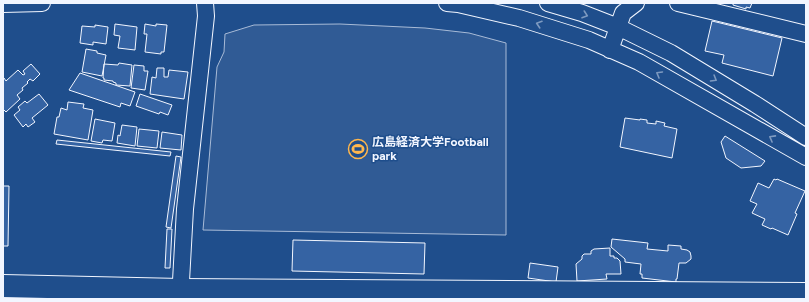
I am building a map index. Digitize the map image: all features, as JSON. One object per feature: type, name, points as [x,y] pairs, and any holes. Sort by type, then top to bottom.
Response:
[{"type":"street","points":[[3,4],[42,3]]},
{"type":"street","points":[[180,294],[185,209],[206,16],[205,3]]},
{"type":"street","points":[[447,3],[458,4],[519,18],[589,40],[639,62],[806,157]]},
{"type":"street","points":[[548,3],[582,13],[618,27],[671,53],[806,136]]},
{"type":"street","points":[[610,50],[623,13],[636,3]]},
{"type":"street","points":[[678,3],[806,34]]},
{"type":"street","points":[[3,286],[180,294],[666,296],[806,294]]},
{"type":"shaded area","name":"広島経済大学Football park","points":[[340,24],[425,28],[469,33],[506,43],[506,235],[203,230],[217,67],[224,52],[225,34],[254,25]]},
{"type":"building","points":[[733,3],[752,3],[750,8],[746,7],[746,9],[733,5]]},
{"type":"building","points":[[712,21],[782,38],[773,76],[722,63],[724,55],[705,51]]},
{"type":"building","points":[[115,24],[137,27],[135,50],[118,48],[120,36],[114,35]]},
{"type":"building","points":[[145,24],[156,26],[156,24],[167,25],[164,52],[161,52],[161,54],[145,52],[147,34],[144,34]]},
{"type":"building","points":[[95,25],[108,27],[106,44],[93,42],[93,45],[80,43],[82,26],[95,27]]},
{"type":"building","points":[[86,49],[97,51],[97,53],[106,55],[102,76],[82,72]]},
{"type":"building","points":[[119,63],[132,65],[130,86],[116,85],[113,81],[104,80],[103,78],[104,64],[118,65]]},
{"type":"building","points":[[31,64],[40,74],[33,81],[30,79],[27,82],[28,83],[22,88],[23,90],[17,95],[20,99],[6,112],[3,109],[3,79],[4,78],[6,81],[18,70],[23,75],[25,74],[23,71]]},
{"type":"building","points":[[134,65],[144,66],[144,71],[148,71],[145,90],[131,88]]},
{"type":"building","points":[[157,68],[164,68],[164,77],[168,77],[169,70],[188,72],[184,99],[150,94],[152,77],[156,78]]},
{"type":"building","points":[[80,73],[135,92],[130,106],[121,103],[120,107],[69,90]]},
{"type":"building","points":[[39,94],[48,105],[32,118],[35,122],[28,127],[26,124],[23,127],[14,115],[20,110],[18,107],[25,101],[27,103]]},
{"type":"building","points":[[140,94],[172,105],[168,115],[160,112],[159,114],[136,106]]},
{"type":"building","points":[[68,102],[84,104],[83,108],[93,110],[88,140],[54,134],[57,117],[59,117],[61,108],[67,110]]},
{"type":"building","points":[[625,118],[647,120],[647,123],[656,124],[656,121],[665,123],[664,126],[677,129],[672,158],[620,147]]},
{"type":"building","points":[[95,119],[115,123],[112,141],[103,140],[102,143],[91,141]]},
{"type":"building","points":[[122,125],[137,127],[135,146],[117,143]]},
{"type":"building","points":[[139,129],[159,131],[157,148],[137,146]]},
{"type":"building","points":[[162,132],[182,135],[181,150],[160,148]]},
{"type":"building","points":[[725,136],[765,161],[761,166],[741,168],[726,158],[721,142]]},
{"type":"building","points":[[57,140],[171,152],[170,156],[56,144]]},
{"type":"building","points":[[176,156],[181,157],[171,228],[166,227]]},
{"type":"building","points":[[774,179],[805,191],[795,213],[797,214],[788,235],[762,225],[765,219],[752,213],[757,204],[750,201],[758,183],[769,188]]},
{"type":"building","points":[[3,186],[9,186],[8,246],[3,246]]},
{"type":"building","points":[[167,229],[172,229],[170,268],[165,268]]},
{"type":"building","points":[[612,239],[648,243],[647,249],[668,251],[668,245],[681,246],[681,249],[690,252],[691,259],[686,263],[679,263],[676,282],[642,278],[642,274],[640,274],[641,264],[625,262],[625,259],[611,247]]},
{"type":"building","points":[[293,240],[425,243],[424,274],[292,271]]},
{"type":"building","points":[[610,248],[610,256],[614,256],[614,258],[617,258],[620,261],[621,274],[606,274],[607,279],[577,281],[576,264],[582,259],[584,254],[591,254],[591,251],[594,249]]},
{"type":"building","points":[[530,263],[558,267],[556,282],[528,278]]},
{"type":"place","name":"広島経済大学Football park","points":[[358,149]]}]
